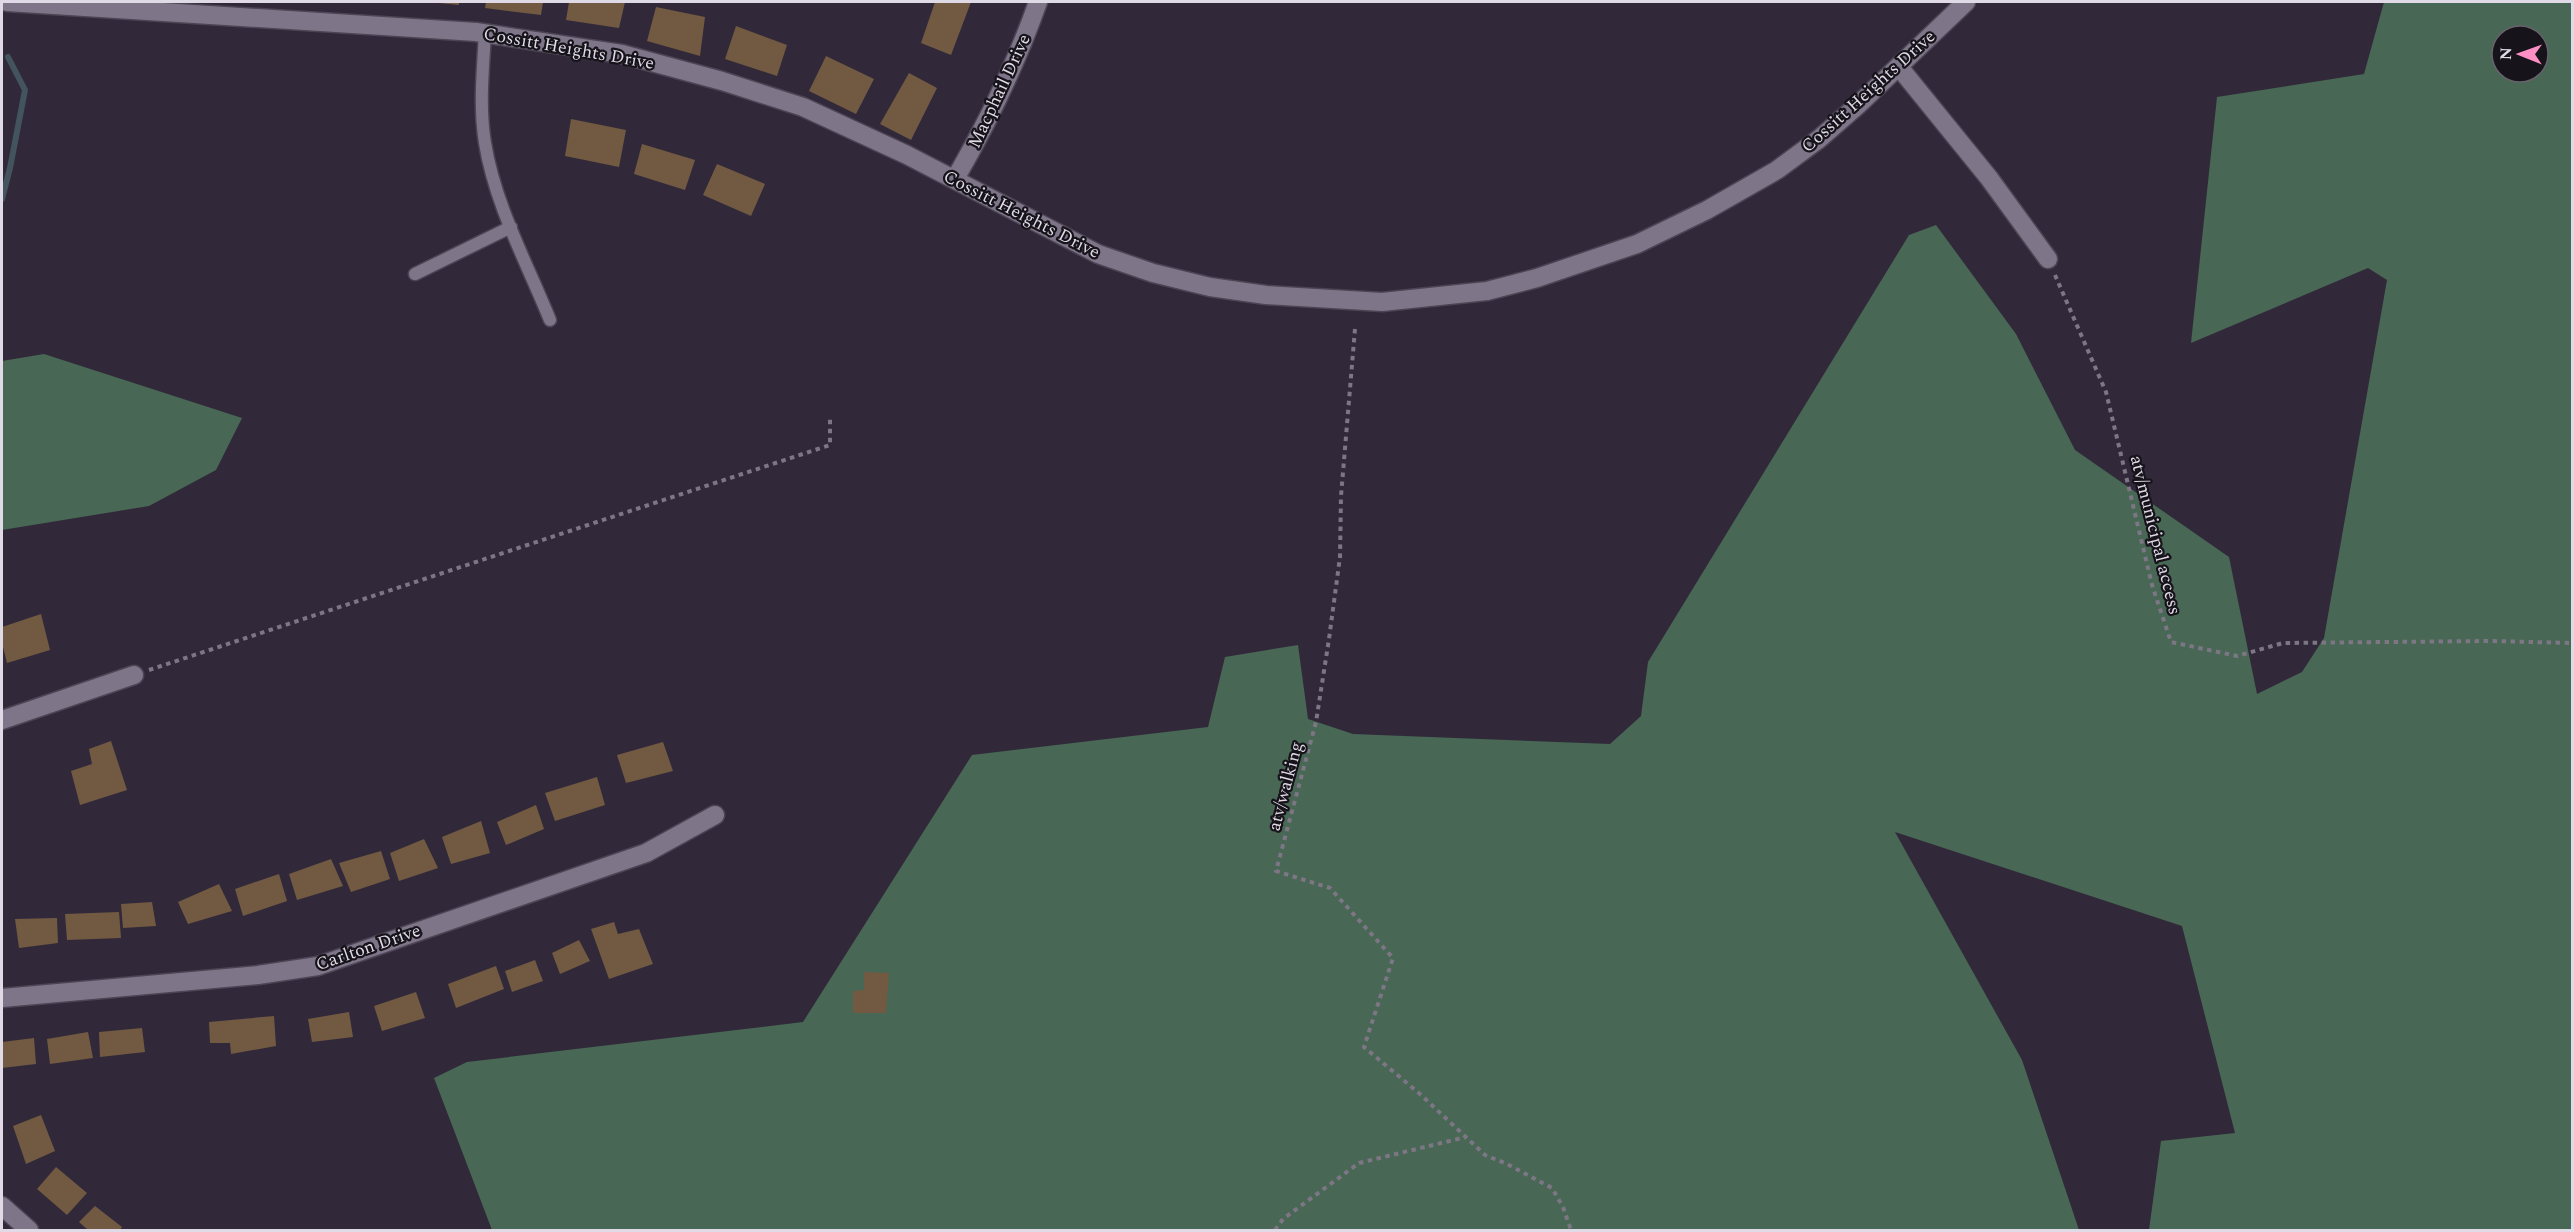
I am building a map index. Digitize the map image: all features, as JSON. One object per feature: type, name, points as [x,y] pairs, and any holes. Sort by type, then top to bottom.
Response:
[{"type":"street","name":"Cossitt Heights Drive","points":[[7,2],[132,6],[485,33],[622,54],[722,81],[803,107],[955,179],[1098,254],[1153,273],[1210,287],[1302,298],[1382,302],[1487,291],[1545,276],[1637,244],[1685,222],[1732,197],[1783,165],[1826,133],[1966,2]]},
{"type":"street","name":"Macphail Drive","points":[[955,179],[983,131],[1008,79],[1038,2]]},
{"type":"street","points":[[1899,67],[1989,178],[2048,259]]},
{"type":"street","points":[[2,720],[134,675]]},
{"type":"street","name":"Carlton Drive","points":[[2,998],[280,972],[318,966],[646,853],[715,815]]},
{"type":"street","points":[[2,1206],[29,1230]]},
{"type":"lane","points":[[485,33],[482,80],[485,142],[495,187],[550,321]]},
{"type":"lane","points":[[415,274],[512,227]]},
{"type":"path","name":"atv/municipal access","points":[[2048,259],[2106,392],[2152,585],[2171,642],[2237,656],[2283,643],[2491,641],[2572,643]]},
{"type":"path","name":"atv/walking","points":[[1355,329],[1341,496],[1340,557],[1329,639],[1316,722],[1276,872],[1330,888],[1393,958],[1364,1047],[1420,1094],[1485,1155],[1552,1188],[1563,1207],[1571,1230]]},
{"type":"path","points":[[134,675],[830,445],[830,416]]},
{"type":"path","points":[[1275,1230],[1283,1219],[1359,1163],[1466,1137]]},
{"type":"green space","points":[[2384,2],[2572,2],[2572,1230],[2149,1230],[2161,1141],[2235,1133],[2182,926],[1895,832],[2022,1060],[2079,1230],[492,1230],[434,1078],[467,1062],[803,1022],[972,755],[1208,727],[1225,657],[1298,645],[1308,719],[1353,734],[1610,744],[1641,716],[1648,662],[1909,235],[1936,225],[2016,334],[2075,450],[2229,557],[2257,694],[2302,672],[2324,638],[2387,280],[2368,268],[2191,343],[2217,97],[2364,74]]},
{"type":"green space","points":[[44,354],[242,418],[216,470],[149,506],[2,530],[2,361]]},
{"type":"building","points":[[429,2],[459,2],[459,5]]},
{"type":"building","points":[[486,2],[543,2],[541,15],[485,8]]},
{"type":"building","points":[[569,2],[625,2],[619,28],[566,20]]},
{"type":"building","points":[[935,2],[971,2],[951,55],[921,43]]},
{"type":"building","points":[[656,7],[705,17],[700,56],[647,41]]},
{"type":"building","points":[[736,26],[787,45],[777,76],[725,59]]},
{"type":"building","points":[[826,56],[874,79],[856,114],[809,91]]},
{"type":"building","points":[[909,73],[937,88],[911,140],[880,124]]},
{"type":"building","points":[[571,119],[626,130],[619,167],[565,156]]},
{"type":"building","points":[[642,144],[695,160],[685,190],[634,174]]},
{"type":"building","points":[[717,164],[765,184],[751,216],[703,195]]},
{"type":"building","points":[[41,614],[50,650],[7,663],[2,643],[2,627]]},
{"type":"building","points":[[111,741],[127,790],[80,805],[71,771],[92,764],[89,749]]},
{"type":"building","points":[[663,742],[673,771],[626,783],[617,755]]},
{"type":"building","points":[[597,777],[605,805],[555,821],[545,793]]},
{"type":"building","points":[[536,805],[544,829],[506,845],[497,822]]},
{"type":"building","points":[[481,821],[490,853],[451,864],[442,837]]},
{"type":"building","points":[[424,839],[438,868],[399,881],[390,853]]},
{"type":"building","points":[[381,851],[390,879],[351,892],[339,863]]},
{"type":"building","points":[[331,859],[343,886],[297,900],[289,874]]},
{"type":"building","points":[[279,874],[287,901],[243,916],[235,889]]},
{"type":"building","points":[[219,884],[232,911],[188,924],[178,902]]},
{"type":"building","points":[[152,902],[156,926],[123,928],[121,904]]},
{"type":"building","points":[[119,912],[121,938],[67,940],[65,914]]},
{"type":"building","points":[[57,918],[58,943],[19,948],[15,919]]},
{"type":"building","points":[[614,922],[618,934],[639,929],[653,964],[609,979],[591,929]]},
{"type":"building","points":[[579,940],[590,961],[560,974],[552,953]]},
{"type":"building","points":[[535,960],[543,981],[512,992],[505,971]]},
{"type":"building","points":[[496,966],[504,989],[456,1008],[448,984]]},
{"type":"building","points":[[864,972],[889,973],[886,1013],[853,1013],[853,991],[864,990]]},
{"type":"building","points":[[416,992],[425,1018],[382,1031],[374,1006]]},
{"type":"building","points":[[349,1012],[353,1037],[312,1042],[308,1019]]},
{"type":"building","points":[[274,1016],[276,1046],[231,1054],[230,1043],[210,1043],[209,1022]]},
{"type":"building","points":[[142,1028],[145,1052],[100,1057],[99,1032]]},
{"type":"building","points":[[88,1032],[93,1058],[50,1064],[47,1039]]},
{"type":"building","points":[[34,1038],[36,1064],[2,1068],[2,1042]]},
{"type":"building","points":[[41,1115],[55,1151],[26,1164],[13,1126]]},
{"type":"building","points":[[56,1167],[87,1193],[67,1215],[37,1189]]},
{"type":"building","points":[[95,1206],[122,1227],[120,1230],[88,1230],[79,1222]]},
{"type":"waterway","points":[[2,199],[25,90],[8,57]]}]
